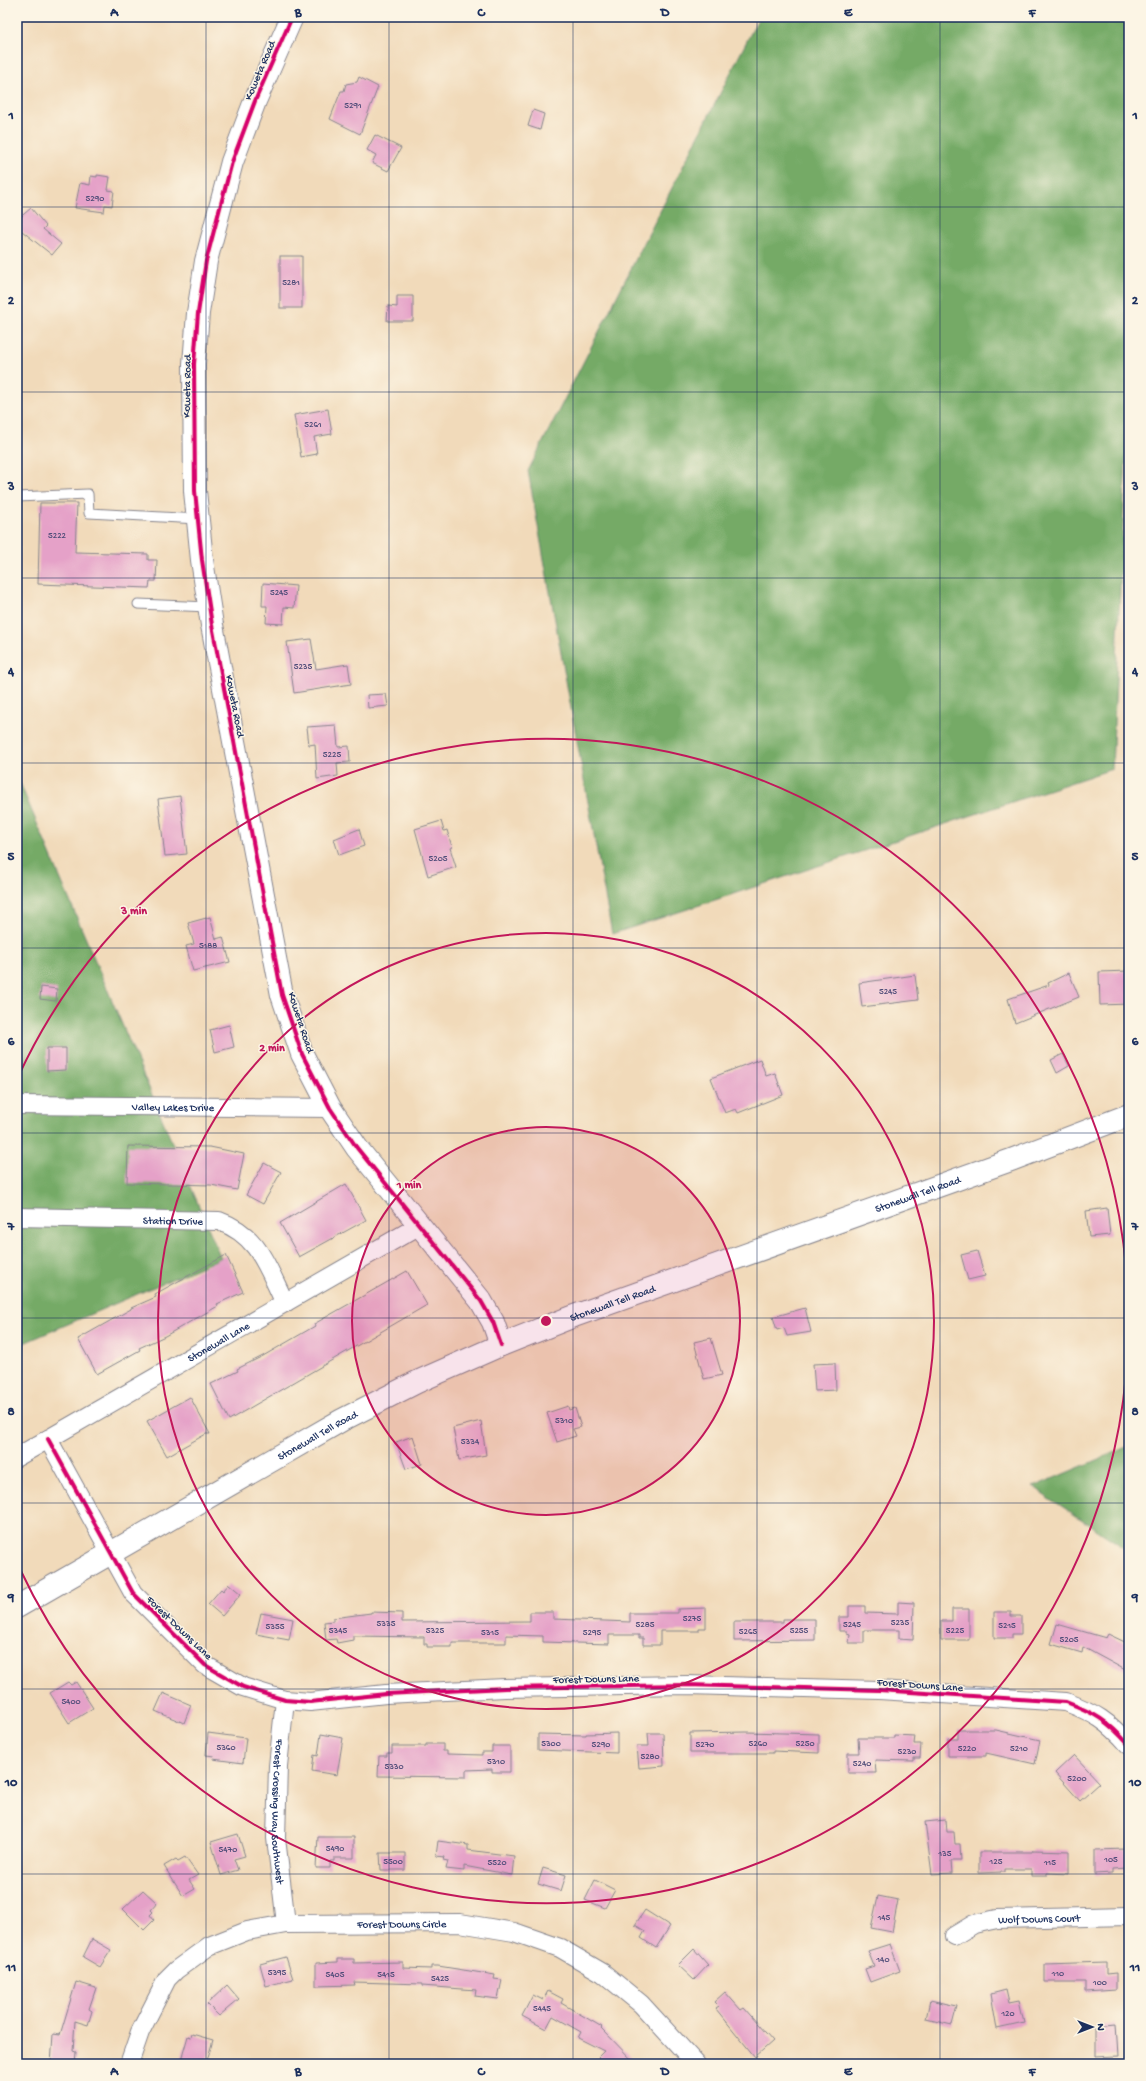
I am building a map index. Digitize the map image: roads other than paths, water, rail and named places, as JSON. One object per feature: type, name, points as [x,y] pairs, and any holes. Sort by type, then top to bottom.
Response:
[{"type":"street","name":"Koweta Road","points":[[292,17],[255,101],[232,162],[206,261],[198,313],[194,364],[195,491],[209,607],[282,996],[302,1054],[330,1108],[357,1148],[481,1301],[493,1322],[500,1345]]},
{"type":"street","name":"Valley Lakes Drive","points":[[17,1105],[330,1108]]},
{"type":"street","name":"Stonewall Tell Road","points":[[17,1606],[342,1420],[417,1382],[500,1345],[582,1314],[1005,1162],[1129,1115]]},
{"type":"street","name":"Station Drive","points":[[17,1217],[219,1221],[234,1226],[247,1236],[262,1257],[285,1303]]},
{"type":"street","name":"Stonewall Lane","points":[[17,1457],[420,1225]]},
{"type":"street","name":"Forest Downs Lane","points":[[48,1439],[133,1593],[205,1665],[243,1687],[285,1700],[310,1702],[386,1694],[521,1688],[687,1686],[879,1690],[1066,1702],[1092,1712],[1113,1727],[1129,1745]]},
{"type":"street","name":"Forest Crossing Way Southwest","points":[[285,1700],[278,1766],[276,1838],[286,1924]]},
{"type":"street","name":"Wolf Downs Court","points":[[954,1936],[974,1924],[997,1919],[1129,1916]]},
{"type":"street","name":"Forest Downs Circle","points":[[129,2064],[140,2032],[167,1979],[176,1970],[209,1946],[248,1931],[286,1924],[460,1923],[514,1932],[560,1948],[603,1973],[641,2004],[696,2064]]},
{"type":"lane","points":[[17,497],[88,494],[89,513],[198,519]]},
{"type":"lane","points":[[138,604],[209,607]]}]
